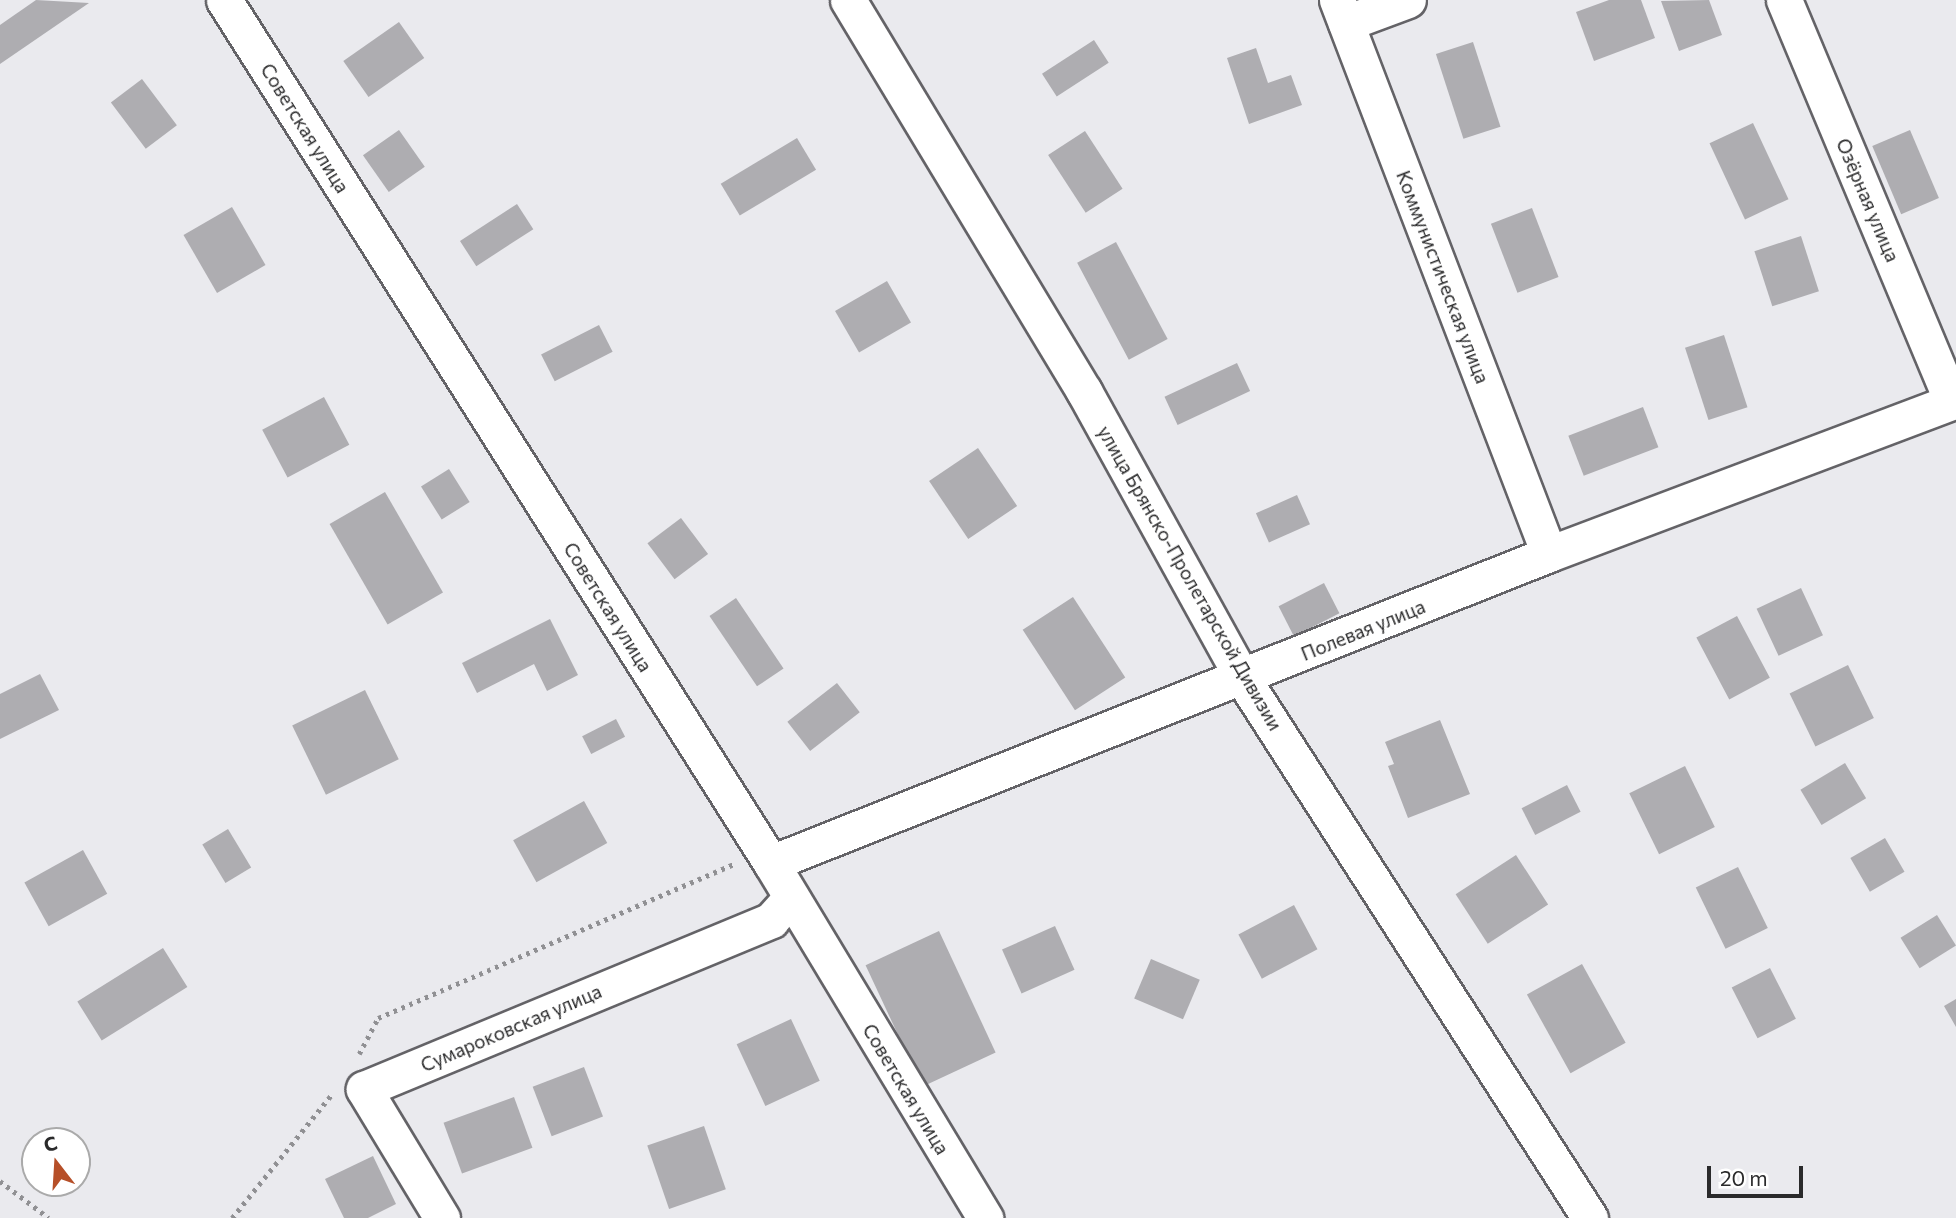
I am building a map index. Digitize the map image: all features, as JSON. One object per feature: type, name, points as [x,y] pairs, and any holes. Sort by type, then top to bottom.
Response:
[{"type":"street","name":"Советская улица","points":[[224,0],[767,858],[985,1218]]},
{"type":"street","name":"улица Брянско-Пролетарской Дивизии","points":[[848,0],[1084,391],[1243,679],[1590,1218]]},
{"type":"street","points":[[1341,11],[1408,0]]},
{"type":"street","name":"Озёрная улица","points":[[1784,0],[1954,400]]},
{"type":"street","name":"Коммунистическая улица","points":[[1341,11],[1549,554]]},
{"type":"street","name":"Полевая улица","points":[[767,858],[1243,679],[1549,554],[1954,400]]},
{"type":"street","name":"Сумароковская улица","points":[[442,1218],[364,1089],[771,920],[791,898]]},
{"type":"path","points":[[354,1063],[378,1018],[767,858]]},
{"type":"path","points":[[232,1218],[340,1085]]},
{"type":"path","points":[[0,1181],[49,1218]]},
{"type":"building","points":[[36,0],[89,3],[0,64],[0,25]]},
{"type":"building","points":[[1609,0],[1641,0],[1655,38],[1594,61],[1576,12]]},
{"type":"building","points":[[1709,0],[1722,35],[1679,51],[1661,1]]},
{"type":"building","points":[[399,22],[424,58],[369,97],[343,61]]},
{"type":"building","points":[[1094,40],[1109,63],[1057,96],[1042,74]]},
{"type":"building","points":[[1473,42],[1501,127],[1463,139],[1436,54]]},
{"type":"building","points":[[1256,48],[1268,83],[1291,75],[1302,105],[1249,124],[1227,58]]},
{"type":"building","points":[[142,79],[177,125],[146,149],[111,102]]},
{"type":"building","points":[[1753,123],[1788,199],[1745,219],[1709,143]]},
{"type":"building","points":[[399,130],[425,167],[389,192],[363,155]]},
{"type":"building","points":[[1910,130],[1939,198],[1901,214],[1872,146]]},
{"type":"building","points":[[1085,131],[1123,189],[1086,213],[1048,155]]},
{"type":"building","points":[[797,138],[816,170],[740,216],[721,184]]},
{"type":"building","points":[[517,204],[533,229],[476,266],[460,241]]},
{"type":"building","points":[[232,207],[266,265],[217,293],[184,235]]},
{"type":"building","points":[[1532,208],[1559,277],[1517,293],[1491,224]]},
{"type":"building","points":[[1801,236],[1819,291],[1772,306],[1754,251]]},
{"type":"building","points":[[1116,242],[1168,339],[1129,360],[1077,263]]},
{"type":"building","points":[[887,281],[911,323],[859,353],[835,311]]},
{"type":"building","points":[[599,325],[613,352],[555,381],[541,355]]},
{"type":"building","points":[[1724,335],[1747,407],[1708,420],[1685,348]]},
{"type":"building","points":[[1237,363],[1250,391],[1178,425],[1164,397]]},
{"type":"building","points":[[324,397],[349,445],[288,478],[262,430]]},
{"type":"building","points":[[1643,407],[1658,447],[1584,476],[1568,436]]},
{"type":"building","points":[[978,448],[1017,506],[968,539],[929,481]]},
{"type":"building","points":[[449,469],[470,502],[442,520],[421,486]]},
{"type":"building","points":[[385,492],[443,592],[388,624],[330,524]]},
{"type":"building","points":[[1297,495],[1310,524],[1269,543],[1256,513]]},
{"type":"building","points":[[681,518],[708,554],[675,579],[647,543]]},
{"type":"building","points":[[1324,583],[1339,613],[1294,636],[1279,606]]},
{"type":"building","points":[[1801,588],[1823,635],[1779,656],[1757,609]]},
{"type":"building","points":[[1073,597],[1125,678],[1075,710],[1023,630]]},
{"type":"building","points":[[736,598],[784,668],[757,686],[709,616]]},
{"type":"building","points":[[1737,616],[1770,678],[1729,699],[1696,638]]},
{"type":"building","points":[[550,619],[578,675],[547,691],[534,664],[477,693],[462,663]]},
{"type":"building","points":[[1848,665],[1874,718],[1815,747],[1790,693]]},
{"type":"building","points":[[40,674],[59,710],[0,739],[0,694]]},
{"type":"building","points":[[837,683],[860,712],[810,751],[787,722]]},
{"type":"building","points":[[365,690],[399,759],[326,795],[292,726]]},
{"type":"building","points":[[616,719],[625,737],[591,754],[582,736]]},
{"type":"building","points":[[1440,720],[1470,794],[1408,818],[1388,766],[1394,764],[1385,742]]},
{"type":"building","points":[[1845,763],[1866,798],[1822,825],[1800,790]]},
{"type":"building","points":[[1685,766],[1715,827],[1659,854],[1629,793]]},
{"type":"building","points":[[1567,785],[1581,812],[1535,835],[1522,808]]},
{"type":"building","points":[[584,801],[607,843],[536,882],[513,840]]},
{"type":"building","points":[[228,829],[251,868],[225,883],[202,844]]},
{"type":"building","points":[[1885,838],[1904,872],[1870,892],[1850,858]]},
{"type":"building","points":[[83,850],[107,894],[49,926],[24,882]]},
{"type":"building","points":[[1516,855],[1548,904],[1488,944],[1456,894]]},
{"type":"building","points":[[1738,867],[1768,928],[1726,949],[1696,888]]},
{"type":"building","points":[[1294,905],[1317,949],[1262,979],[1238,935]]},
{"type":"building","points":[[1937,915],[1956,946],[1920,968],[1901,938]]},
{"type":"building","points":[[1055,926],[1075,970],[1022,993],[1002,950]]},
{"type":"building","points":[[939,931],[996,1052],[922,1087],[866,965]]},
{"type":"building","points":[[163,948],[187,987],[102,1041],[77,1002]]},
{"type":"building","points":[[1151,959],[1200,980],[1183,1019],[1134,999]]},
{"type":"building","points":[[1582,964],[1626,1043],[1571,1073],[1527,995]]},
{"type":"building","points":[[1770,968],[1796,1019],[1758,1038],[1732,988]]},
{"type":"building","points":[[1956,999],[1956,1027],[1944,1006]]},
{"type":"building","points":[[791,1019],[820,1081],[765,1106],[737,1044]]},
{"type":"building","points":[[584,1067],[603,1116],[552,1136],[533,1087]]},
{"type":"building","points":[[514,1097],[532,1148],[462,1173],[444,1123]]},
{"type":"building","points":[[704,1126],[726,1189],[669,1209],[647,1146]]},
{"type":"building","points":[[373,1156],[396,1204],[368,1218],[344,1218],[325,1179]]}]
